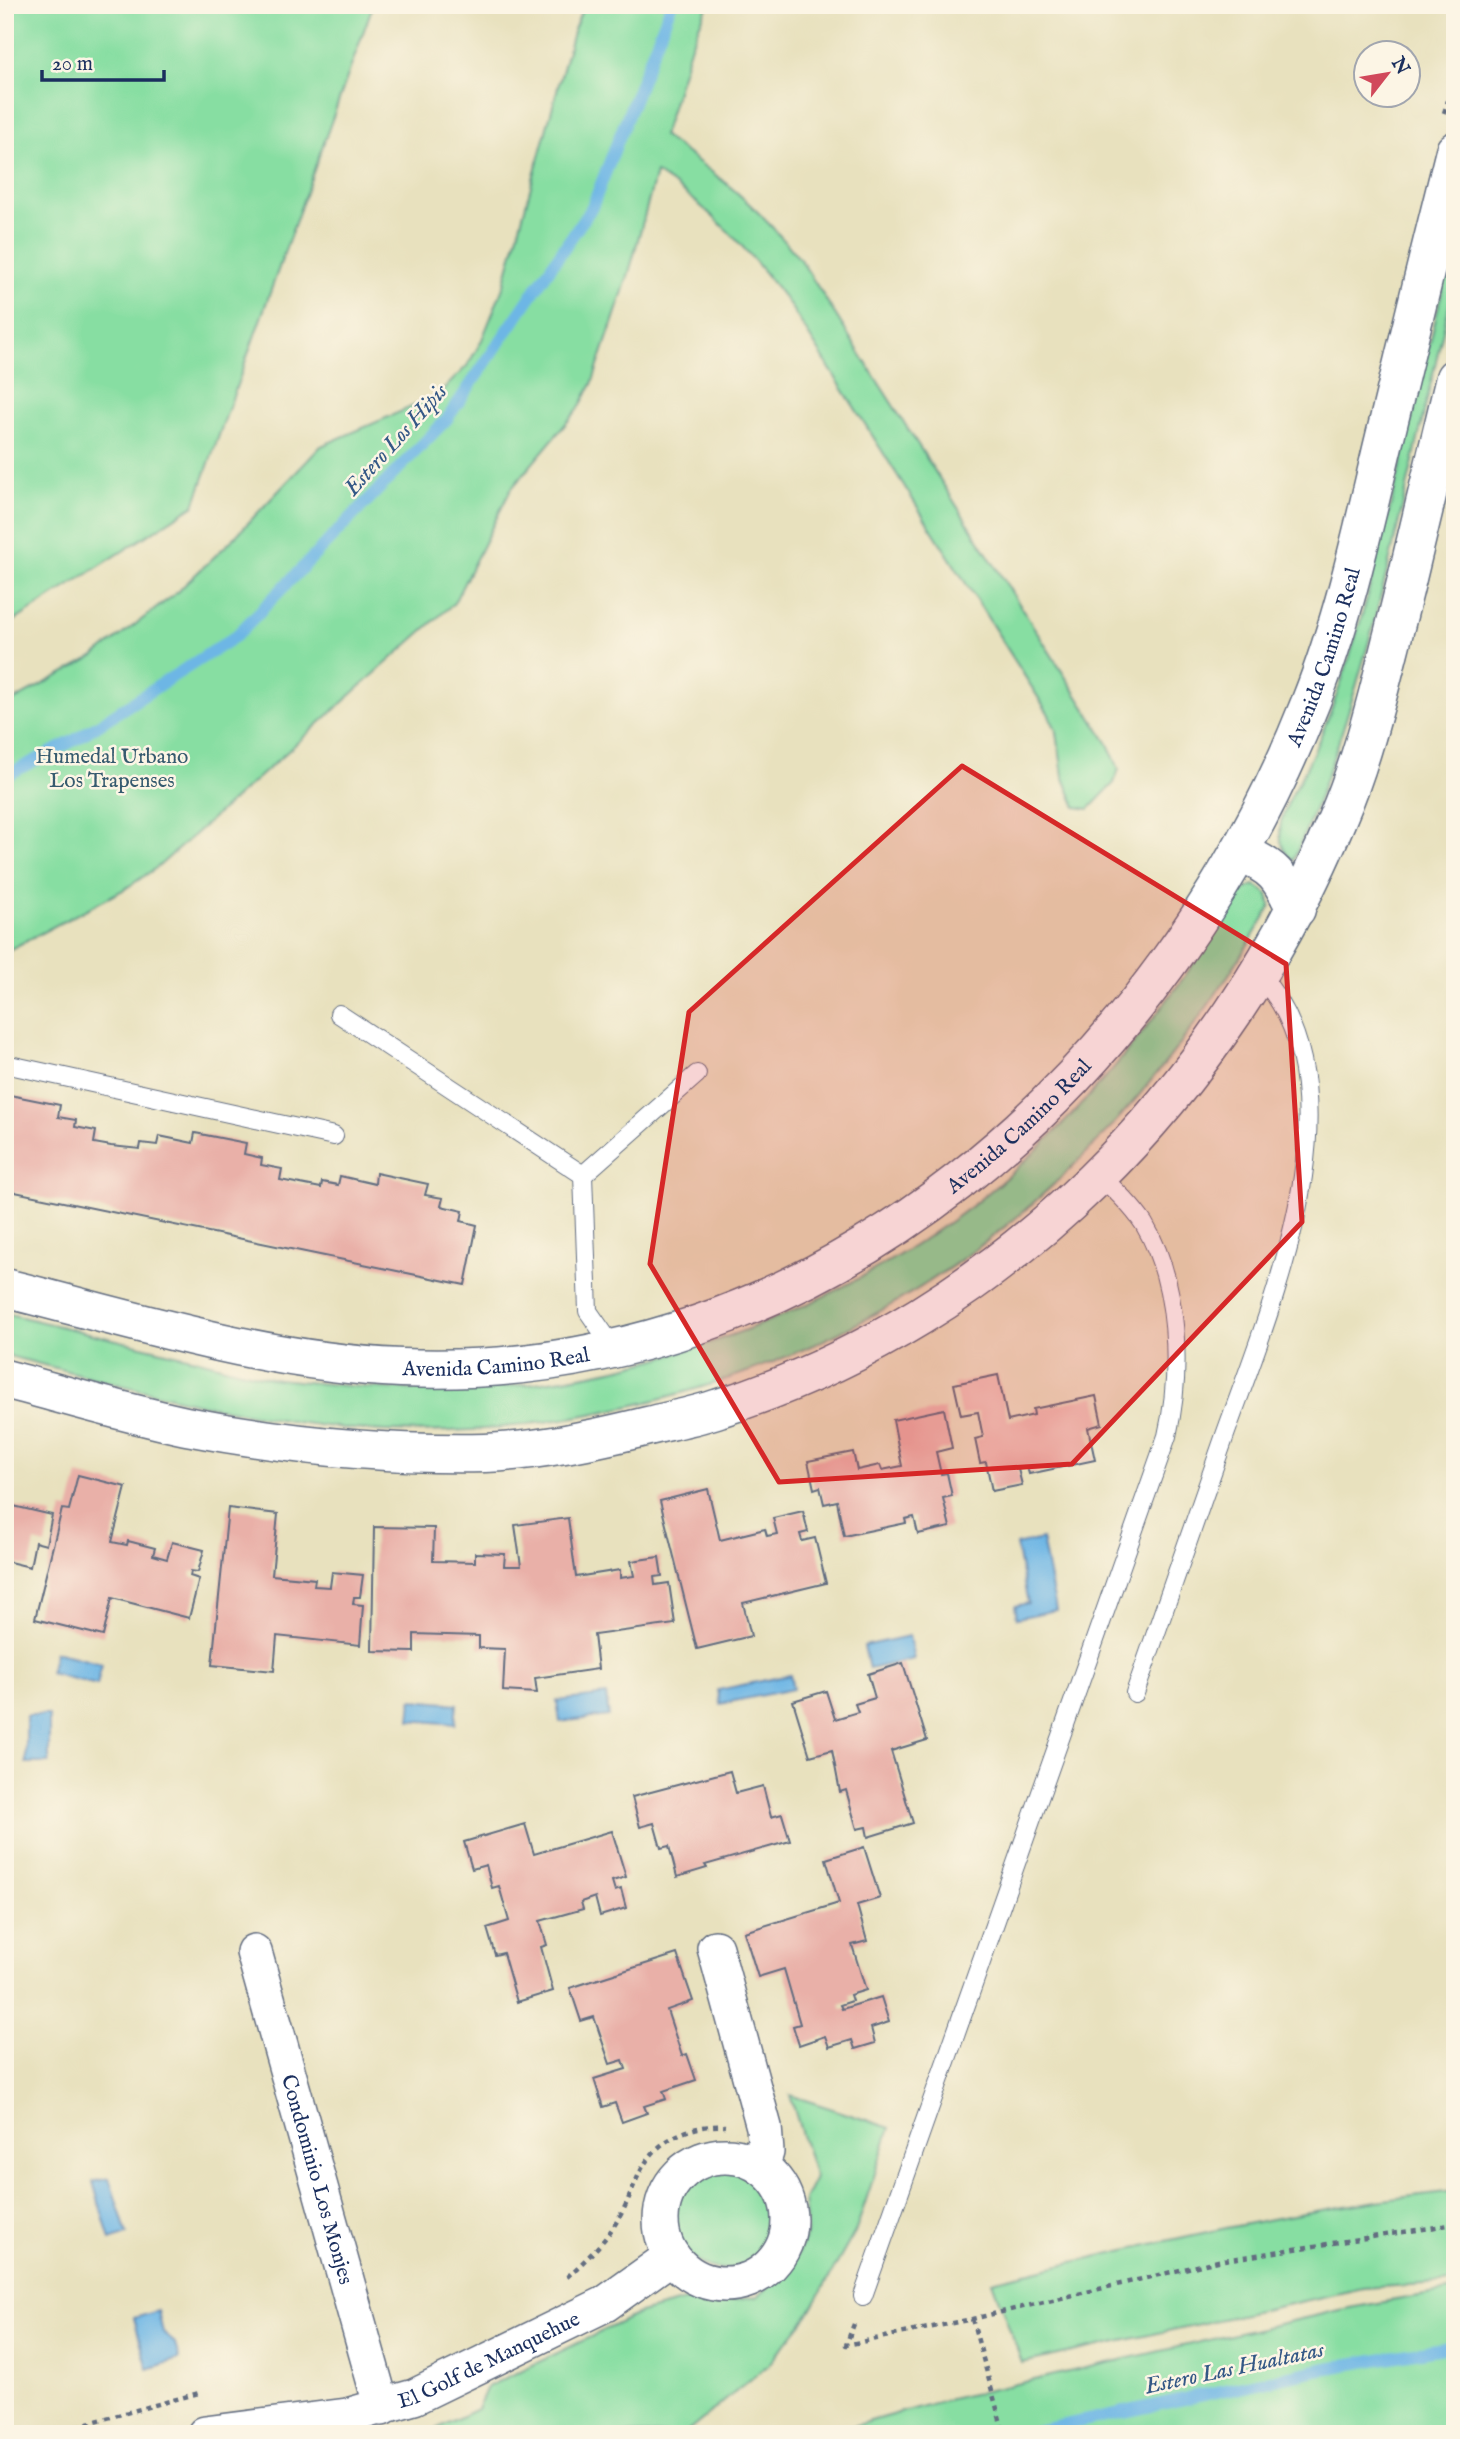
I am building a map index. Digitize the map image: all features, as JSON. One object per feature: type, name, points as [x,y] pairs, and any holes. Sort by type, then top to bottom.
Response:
[{"type":"main road","name":"Avenida Camino Real","points":[[5,1287],[249,1349],[349,1364],[459,1367],[514,1363],[613,1347],[700,1323],[791,1287],[862,1250],[944,1196],[1057,1095],[1111,1035],[1161,971],[1239,853],[1286,759],[1335,635],[1448,134]]},
{"type":"main road","points":[[5,1379],[186,1426],[318,1447],[490,1453],[587,1441],[718,1409],[793,1380],[867,1345],[937,1305],[1003,1260],[1100,1176],[1186,1080],[1259,975],[1296,909],[1339,817],[1357,764],[1389,651],[1455,379]]},
{"type":"main road","points":[[1239,853],[1262,861],[1279,875],[1296,909]]},
{"type":"street","points":[[715,1948],[764,2127],[766,2152],[761,2167]]},
{"type":"street","name":"Condominio Los Monjes","points":[[254,1952],[382,2408]]},
{"type":"street","points":[[723,2155],[737,2156],[761,2167],[775,2179],[789,2210],[785,2244],[764,2271],[732,2284],[715,2283],[683,2269],[665,2244],[661,2217],[663,2203],[675,2179],[696,2162],[723,2155]]},
{"type":"street","name":"El Golf de Manquehue","points":[[205,2434],[313,2421],[382,2408],[446,2382],[605,2304],[672,2256]]},
{"type":"lane","points":[[1135,1693],[1276,1290],[1298,1206],[1306,1124],[1303,1064],[1290,1017],[1259,975]]},
{"type":"lane","points":[[339,1014],[583,1175]]},
{"type":"lane","points":[[5,1064],[334,1136]]},
{"type":"lane","points":[[583,1175],[697,1074]]},
{"type":"lane","points":[[583,1175],[588,1311],[613,1347]]},
{"type":"lane","points":[[863,2296],[1167,1436],[1174,1406],[1176,1349],[1157,1254],[1135,1212],[1100,1176]]},
{"type":"path","points":[[1448,134],[1455,79]]},
{"type":"path","points":[[560,2283],[594,2253],[620,2218],[646,2162],[670,2138],[706,2125],[764,2127]]},
{"type":"path","points":[[863,2296],[846,2345],[972,2319],[1218,2261],[1455,2224]]},
{"type":"path","points":[[972,2319],[1004,2434]]},
{"type":"path","points":[[48,2434],[207,2392]]},
{"type":"highlighted area","points":[[962,766],[1286,964],[1302,1222],[1072,1464],[779,1482],[650,1264],[689,1012]]},
{"type":"green space","points":[[5,5],[373,5],[194,505],[5,627]]},
{"type":"green space","name":"Humedal Urbano Los Trapenses","points":[[584,5],[708,5],[691,45],[663,136],[737,193],[802,262],[1108,744],[1119,769],[1114,783],[1089,809],[1076,807],[1063,776],[1057,732],[1048,713],[789,304],[729,232],[695,201],[656,173],[629,273],[592,384],[579,408],[511,489],[454,603],[159,866],[125,889],[5,952],[5,705],[93,657],[175,594],[233,539],[321,446],[437,396],[467,366],[481,342],[504,285],[573,32]]},
{"type":"green space","points":[[1455,238],[1455,282],[1386,576],[1346,721],[1293,861],[1285,850],[1280,827],[1287,804],[1331,711],[1360,621]]},
{"type":"green space","points":[[1255,885],[1268,894],[1271,906],[1210,1002],[1144,1090],[1071,1168],[991,1238],[904,1297],[809,1347],[707,1386],[596,1413],[536,1423],[475,1430],[383,1431],[265,1417],[134,1388],[5,1355],[5,1313],[278,1379],[390,1389],[446,1390],[501,1387],[621,1368],[681,1352],[739,1332],[796,1309],[904,1252],[998,1185],[1077,1109],[1114,1067],[1182,979],[1243,890]]},
{"type":"green space","points":[[790,2095],[890,2128],[856,2230],[808,2315],[769,2364],[685,2434],[426,2434],[477,2409],[487,2387],[640,2313],[689,2300],[721,2302],[757,2297],[791,2269],[807,2232],[804,2200],[815,2178]]},
{"type":"green space","points":[[724,2171],[743,2175],[759,2185],[769,2201],[773,2220],[769,2239],[759,2255],[743,2265],[724,2269],[705,2265],[689,2255],[679,2239],[675,2220],[679,2201],[689,2185],[705,2175]]},
{"type":"green space","points":[[1455,2191],[1455,2282],[1363,2288],[1022,2363],[992,2281],[1280,2217]]},
{"type":"green space","points":[[1455,2290],[1455,2434],[825,2434],[937,2402],[1349,2308]]},
{"type":"water","points":[[1042,1539],[1056,1610],[1017,1618],[1015,1606],[1028,1603],[1016,1545]]},
{"type":"water","points":[[909,1636],[914,1659],[869,1669],[864,1646]]},
{"type":"water","points":[[55,1652],[102,1664],[97,1685],[50,1673]]},
{"type":"water","points":[[790,1675],[793,1689],[720,1704],[718,1690]]},
{"type":"water","points":[[606,1695],[609,1716],[560,1722],[557,1701]]},
{"type":"water","points":[[412,1700],[457,1704],[455,1724],[410,1720]]},
{"type":"water","points":[[26,1715],[49,1715],[49,1763],[26,1763]]},
{"type":"water","points":[[109,2178],[127,2234],[110,2240],[93,2182]]},
{"type":"water","points":[[158,2311],[163,2333],[175,2343],[179,2359],[148,2369],[134,2318]]},
{"type":"building","points":[[10,1095],[60,1105],[58,1117],[76,1120],[75,1127],[96,1131],[94,1143],[140,1149],[141,1143],[157,1145],[159,1136],[193,1143],[195,1133],[246,1143],[244,1154],[262,1158],[261,1165],[282,1169],[280,1180],[321,1188],[322,1182],[338,1185],[340,1176],[375,1184],[376,1173],[428,1184],[425,1195],[443,1198],[441,1206],[463,1211],[461,1221],[477,1225],[465,1285],[5,1190],[5,1105]]},
{"type":"building","points":[[998,1375],[1008,1421],[1034,1415],[1033,1409],[1096,1396],[1102,1424],[1088,1428],[1095,1460],[1029,1474],[1027,1467],[1018,1469],[1022,1485],[992,1491],[986,1462],[980,1463],[975,1439],[983,1437],[978,1412],[961,1415],[954,1384]]},
{"type":"building","points":[[944,1409],[952,1448],[936,1452],[941,1474],[947,1473],[952,1496],[943,1498],[950,1527],[918,1534],[914,1517],[905,1519],[906,1523],[844,1536],[837,1501],[824,1504],[820,1487],[814,1489],[808,1461],[853,1452],[857,1470],[880,1465],[882,1470],[902,1466],[893,1420]]},
{"type":"building","points":[[78,1475],[126,1487],[112,1542],[127,1545],[128,1541],[155,1548],[153,1555],[167,1559],[172,1542],[204,1550],[198,1572],[191,1571],[190,1576],[199,1579],[189,1618],[112,1598],[103,1636],[35,1619],[62,1509],[69,1510]]},
{"type":"building","points":[[708,1489],[720,1540],[765,1529],[767,1536],[777,1534],[773,1518],[803,1511],[808,1532],[800,1534],[802,1541],[815,1538],[826,1583],[743,1603],[751,1636],[697,1649],[660,1501]]},
{"type":"building","points":[[5,1504],[52,1515],[46,1545],[35,1542],[30,1567],[5,1561]]},
{"type":"building","points":[[228,1508],[278,1514],[272,1575],[315,1579],[314,1586],[330,1587],[332,1572],[363,1575],[360,1597],[354,1597],[353,1604],[363,1605],[360,1645],[277,1636],[274,1671],[212,1665]]},
{"type":"building","points":[[568,1518],[576,1577],[620,1570],[620,1578],[634,1576],[631,1561],[659,1557],[662,1576],[654,1577],[655,1585],[669,1583],[675,1624],[594,1635],[598,1669],[535,1678],[537,1693],[503,1691],[505,1649],[479,1648],[479,1636],[414,1634],[414,1652],[372,1651],[374,1527],[434,1528],[433,1561],[475,1562],[475,1553],[505,1554],[504,1566],[521,1566],[515,1525]]},
{"type":"building","points":[[903,1663],[927,1740],[891,1751],[913,1823],[868,1837],[866,1827],[857,1829],[846,1790],[840,1792],[832,1750],[810,1756],[793,1701],[826,1691],[835,1719],[858,1712],[855,1704],[875,1698],[868,1674]]},
{"type":"building","points":[[730,1771],[736,1793],[763,1786],[771,1817],[782,1814],[790,1841],[705,1865],[707,1868],[677,1877],[669,1846],[661,1848],[654,1823],[640,1827],[632,1797]]},
{"type":"building","points":[[525,1824],[534,1854],[612,1831],[626,1877],[612,1881],[615,1891],[621,1889],[626,1908],[600,1916],[595,1897],[581,1902],[583,1909],[540,1921],[547,1945],[541,1947],[553,1991],[517,2002],[503,1953],[495,1955],[487,1928],[509,1921],[499,1886],[492,1888],[486,1865],[472,1869],[464,1842]]},
{"type":"building","points":[[864,1847],[880,1898],[857,1905],[867,1941],[852,1945],[866,1990],[850,1995],[852,2001],[840,2005],[842,2009],[881,1997],[889,2022],[871,2028],[875,2043],[855,2049],[852,2040],[829,2047],[825,2036],[799,2045],[793,2026],[800,2024],[784,1969],[758,1977],[744,1932],[839,1903],[826,1859]]},
{"type":"building","points":[[677,1954],[693,2001],[667,2010],[682,2056],[687,2054],[696,2080],[663,2091],[666,2099],[644,2106],[647,2113],[622,2122],[615,2103],[603,2107],[594,2079],[626,2069],[623,2060],[610,2064],[594,2017],[581,2021],[570,1988]]},
{"type":"waterway","name":"Estero Los Hipis","points":[[5,776],[73,741],[236,636],[447,419],[592,207],[671,5]]},
{"type":"waterway","name":"Estero Las Hualtatas","points":[[1023,2434],[1322,2369],[1455,2346]]}]
